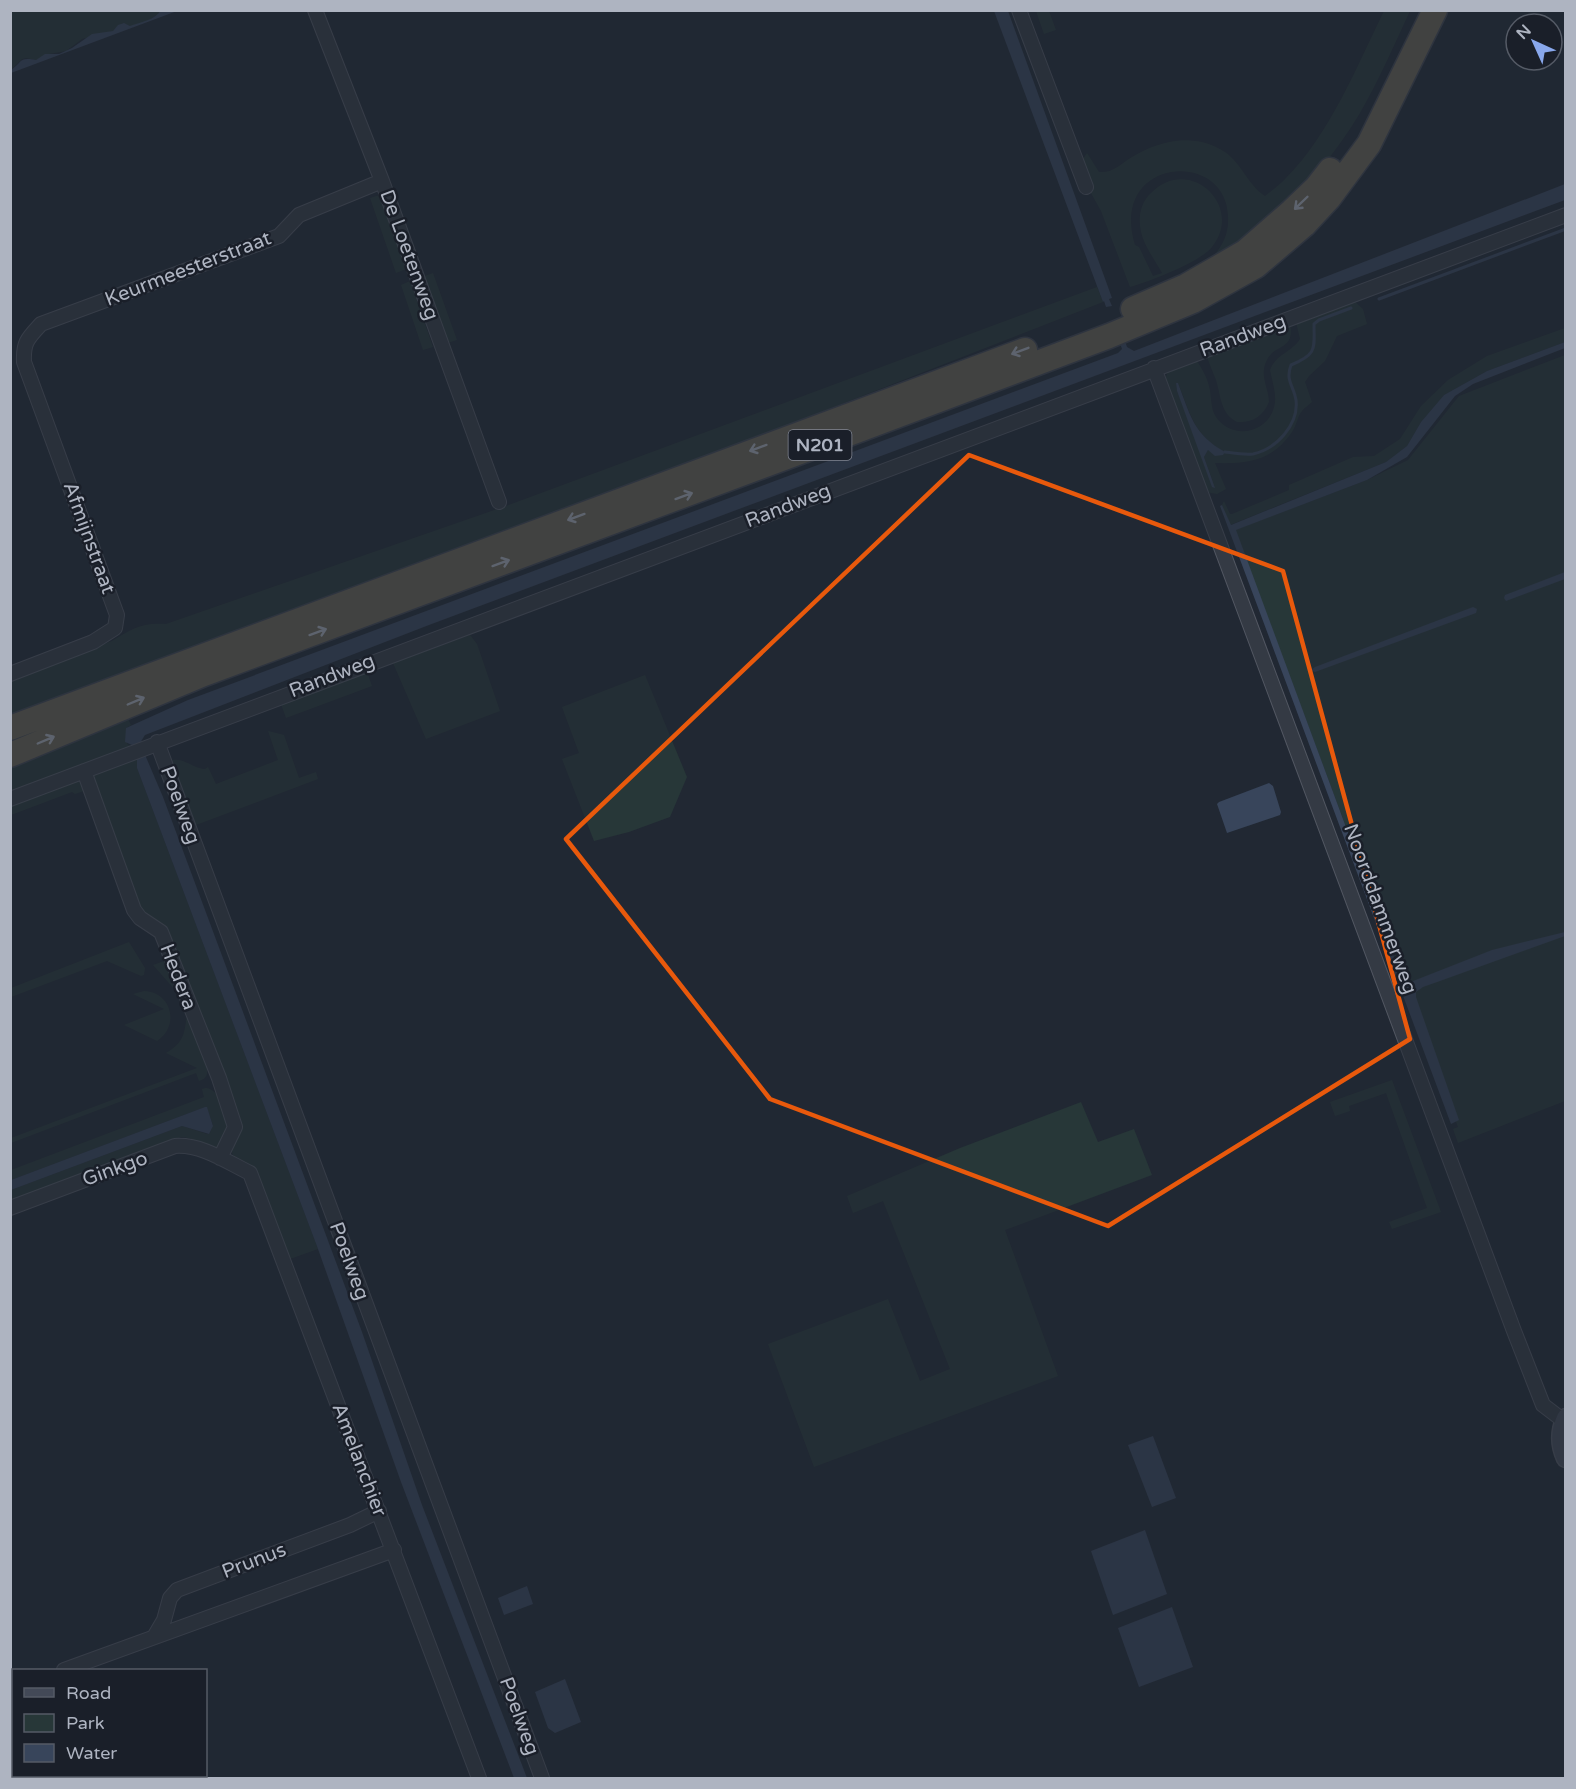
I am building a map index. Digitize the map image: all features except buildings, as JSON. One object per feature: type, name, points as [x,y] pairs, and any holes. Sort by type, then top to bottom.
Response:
[{"type":"highway","name":"N201","points":[[10,728],[1029,348],[1143,305],[1186,286],[1245,252],[1316,188],[1335,164],[1365,118],[1418,10]]},
{"type":"highway","name":"N201","points":[[10,755],[204,674],[853,433],[1193,302],[1256,266],[1304,225],[1329,198],[1369,144],[1435,10]]},
{"type":"street","name":"De Loetenweg","points":[[315,10],[382,181],[499,502]]},
{"type":"street","points":[[1019,10],[1086,188]]},
{"type":"street","name":"Keurmeesterstraat","points":[[27,340],[41,324],[279,236],[299,215],[382,181]]},
{"type":"street","name":"Randweg","points":[[10,799],[1566,215]]},
{"type":"street","name":"Afmijnstraat","points":[[10,674],[93,642],[115,628],[117,615],[24,362],[23,349],[27,340]]},
{"type":"street","name":"Noorddammerweg","points":[[1154,368],[1514,1331],[1543,1405],[1565,1419],[1561,1448],[1566,1458]]},
{"type":"street","name":"Poelweg","points":[[153,744],[542,1779]]},
{"type":"street","name":"Hedera","points":[[84,771],[134,910],[140,918],[161,932],[219,1078],[235,1127],[220,1158]]},
{"type":"street","name":"Ginkgo","points":[[10,1208],[176,1146],[188,1145],[220,1158]]},
{"type":"street","name":"Amelanchier","points":[[220,1158],[250,1173],[479,1779]]},
{"type":"street","name":"Prunus","points":[[154,1637],[164,1620],[170,1598],[177,1590],[350,1525],[379,1511]]},
{"type":"street","name":"Prunus","points":[[69,1669],[394,1550]]},
{"type":"highlighted area","points":[[969,455],[1283,571],[1410,1039],[1108,1226],[770,1099],[566,839]]},
{"type":"green space","points":[[11,11],[161,11],[152,19],[138,25],[121,24],[113,31],[82,39],[66,51],[49,54],[36,60],[22,59],[11,70]]},
{"type":"green space","points":[[1036,11],[1049,11],[1056,30],[1044,34]]},
{"type":"green space","points":[[1384,11],[1410,11],[1360,113],[1331,156],[1314,176],[1276,214],[1256,230],[1212,258],[1222,244],[1227,228],[1228,216],[1222,194],[1209,179],[1191,172],[1171,172],[1152,179],[1138,194],[1131,216],[1135,245],[1139,247],[1153,276],[1162,273],[1142,237],[1140,216],[1147,197],[1166,182],[1181,179],[1196,182],[1208,190],[1217,202],[1222,216],[1220,231],[1212,247],[1197,259],[1161,276],[1130,287],[1101,211],[1087,186],[1081,162],[1087,153],[1099,172],[1104,172],[1113,170],[1154,146],[1190,140],[1202,142],[1214,146],[1231,157],[1265,196],[1284,181],[1316,141],[1341,99]]},
{"type":"green space","points":[[380,195],[406,269],[396,273],[370,198]]},
{"type":"green space","points":[[433,273],[457,340],[447,343],[422,277]]},
{"type":"green space","points":[[410,281],[433,347],[423,350],[401,285]]},
{"type":"green space","points":[[1097,287],[1103,302],[516,531],[11,717],[11,679],[112,641],[137,627],[166,624],[506,506]]},
{"type":"green space","points":[[1354,301],[1363,309],[1367,324],[1337,336],[1325,361],[1305,382],[1312,402],[1300,413],[1294,429],[1284,442],[1268,455],[1258,459],[1238,463],[1215,463],[1226,489],[1217,494],[1206,492],[1164,383],[1168,371],[1290,323],[1289,340],[1271,354],[1264,369],[1269,402],[1264,411],[1253,420],[1237,422],[1227,414],[1207,357],[1197,361],[1208,383],[1213,410],[1223,425],[1241,431],[1259,427],[1267,421],[1275,402],[1270,370],[1276,360],[1300,339],[1296,322]],"holes":[[[1176,383],[1199,430],[1224,452],[1208,450],[1204,457],[1215,487],[1177,391]]]},
{"type":"green space","points":[[1565,328],[1565,342],[1487,371],[1444,395],[1421,422],[1407,446],[1386,462],[1230,525],[1222,505],[1224,501],[1232,514],[1289,490],[1289,485],[1353,457],[1374,456],[1400,439],[1421,406],[1448,380],[1487,356]]},
{"type":"green space","points":[[1565,355],[1565,1101],[1458,1143],[1453,1129],[1458,1127],[1235,530],[1367,480],[1408,460],[1459,396]]},
{"type":"green space","points":[[470,635],[477,644],[500,711],[426,739],[393,663]]},
{"type":"green space","points":[[367,672],[372,686],[286,718],[281,704]]},
{"type":"green space","points":[[645,675],[687,777],[670,817],[629,832],[594,841],[562,759],[579,753],[562,707]]},
{"type":"green space","points":[[127,717],[131,725],[126,728],[127,744],[133,747],[11,795],[11,762]]},
{"type":"green space","points":[[268,731],[284,735],[299,778],[316,772],[318,779],[196,825],[172,760],[181,760],[205,769],[208,767],[216,784],[278,760]]},
{"type":"green space","points":[[137,758],[137,768],[318,1249],[290,1259],[258,1173],[232,1153],[240,1123],[171,938],[164,928],[140,907],[92,776],[96,774],[95,771]]},
{"type":"green space","points":[[77,778],[84,791],[75,794],[72,792],[11,815],[11,804]]},
{"type":"green space","points":[[129,942],[145,968],[144,975],[141,976],[107,961],[11,997],[11,988]]},
{"type":"green space","points":[[167,960],[177,988],[176,991],[153,965]]},
{"type":"green space","points":[[144,991],[161,997],[170,1011],[169,1027],[157,1041],[124,1025],[164,1009],[133,994]]},
{"type":"green space","points":[[187,1015],[207,1069],[204,1078],[199,1081],[196,1073],[11,1143],[11,1138],[197,1068],[166,1053],[180,1041]]},
{"type":"green space","points":[[1392,1080],[1441,1212],[1392,1229],[1389,1222],[1427,1208],[1386,1093],[1349,1106],[1350,1111],[1335,1116],[1330,1102]]},
{"type":"green space","points":[[206,1088],[218,1097],[228,1124],[218,1147],[181,1137],[11,1201],[11,1190],[182,1126],[210,1133],[213,1125],[205,1107],[11,1180],[11,1170],[204,1097],[202,1089]]},
{"type":"green space","points":[[1081,1102],[1098,1142],[1134,1129],[1152,1175],[1005,1230],[1058,1376],[814,1467],[768,1344],[888,1299],[920,1381],[950,1369],[883,1201],[853,1213],[847,1196],[960,1148]]},
{"type":"water","points":[[161,10],[177,11],[11,73],[11,70],[23,60],[36,60],[45,54],[59,54],[92,34],[113,31],[118,25],[124,23],[130,26],[143,22]]},
{"type":"water","points":[[994,11],[1008,11],[1112,298],[1109,299],[1112,306],[1106,307],[1103,302]]},
{"type":"water","points":[[1565,184],[1565,200],[429,625],[145,735],[140,743],[163,797],[362,1332],[422,1505],[527,1778],[514,1778],[401,1482],[318,1249],[137,768],[137,758],[132,745],[125,742],[126,728],[188,700],[1118,353],[1122,349],[1120,343],[1125,341],[1127,347],[1134,351]]},
{"type":"water","points":[[1565,342],[1565,348],[1473,384],[1455,396],[1407,457],[1367,480],[1236,530],[1403,981],[1408,983],[1492,950],[1565,932],[1565,936],[1423,987],[1416,992],[1459,1120],[1451,1124],[1220,506],[1222,505],[1231,525],[1386,462],[1407,446],[1421,422],[1444,395],[1487,371]]},
{"type":"water","points":[[1176,383],[1199,430],[1225,452],[1223,455],[1215,456],[1208,450],[1204,457],[1215,488],[1212,487]]},
{"type":"water","points":[[1565,572],[1565,579],[1506,601],[1504,598],[1505,595]]},
{"type":"water","points":[[1473,607],[1477,609],[1476,613],[1315,672],[1311,670],[1315,667]]},
{"type":"water","points":[[1269,783],[1273,786],[1280,815],[1227,833],[1217,804]]},
{"type":"water","points":[[207,1107],[213,1126],[209,1134],[182,1126],[11,1190],[11,1180]]},
{"type":"water","points":[[1153,1436],[1176,1498],[1152,1507],[1128,1445]]},
{"type":"water","points":[[1145,1530],[1167,1594],[1113,1615],[1091,1551]]},
{"type":"water","points":[[527,1586],[533,1604],[504,1615],[498,1598]]},
{"type":"water","points":[[1172,1607],[1193,1667],[1139,1687],[1118,1628]]},
{"type":"water","points":[[565,1679],[581,1722],[555,1733],[548,1728],[535,1692]]},
{"type":"waterway","points":[[1379,299],[1566,229]]},
{"type":"waterway","points":[[1225,452],[1253,454],[1278,441],[1290,427],[1296,409],[1295,395],[1289,379],[1291,365],[1306,357],[1313,349],[1314,324],[1351,308]]}]
